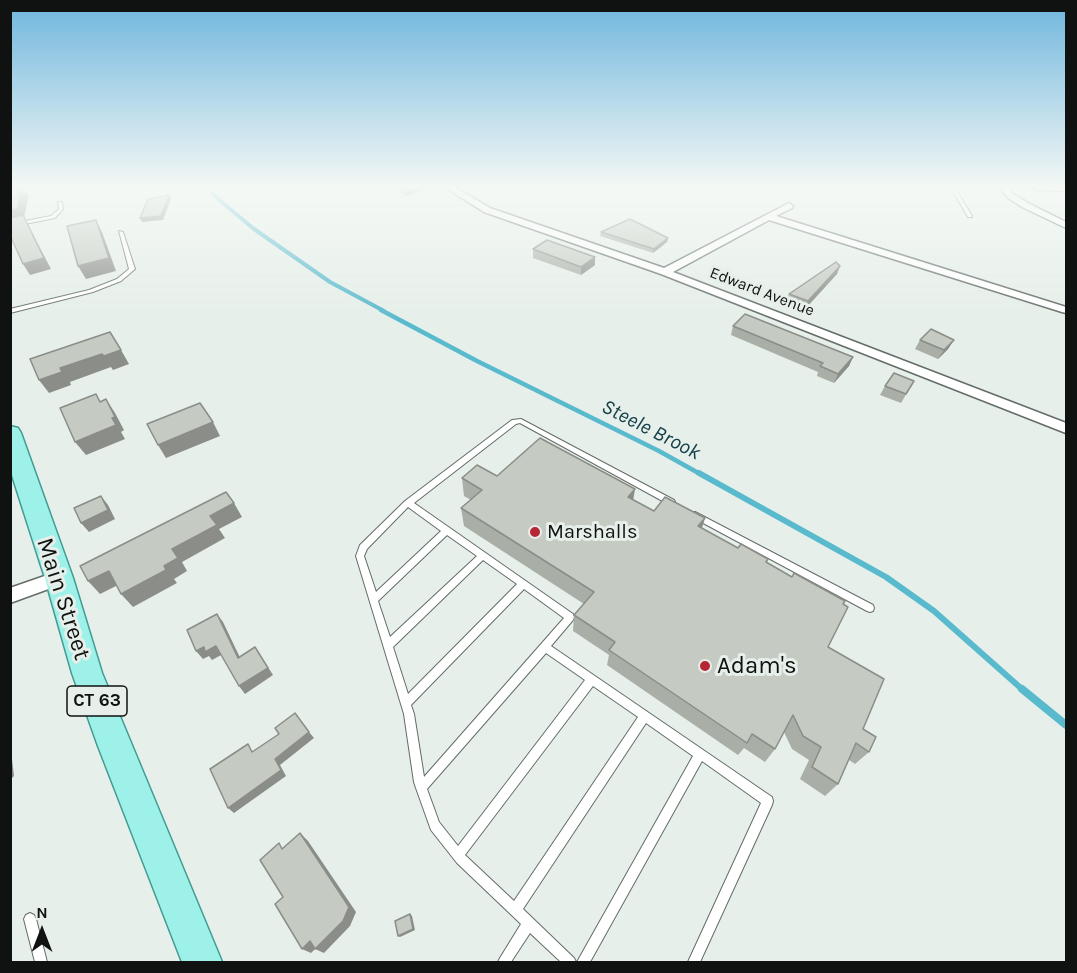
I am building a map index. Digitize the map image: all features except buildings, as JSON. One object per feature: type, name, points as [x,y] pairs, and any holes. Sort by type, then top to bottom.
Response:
[{"type":"main road","name":"Main Street","points":[[10,433],[19,474],[59,578],[87,673],[114,746],[202,963]]},
{"type":"street","name":"Edward Avenue","points":[[549,231],[666,272],[1066,428]]},
{"type":"street","points":[[666,272],[743,231]]},
{"type":"street","points":[[816,231],[1066,310]]},
{"type":"street","points":[[10,596],[59,578]]},
{"type":"lane","points":[[10,311],[91,291],[119,280],[132,269],[121,232]]},
{"type":"lane","points":[[570,963],[458,855],[435,826],[421,788],[406,703],[360,556],[363,547],[408,503],[514,422],[521,421],[870,608]]},
{"type":"lane","points":[[408,503],[570,617],[421,788]]},
{"type":"lane","points":[[373,600],[447,530]]},
{"type":"lane","points":[[387,646],[482,556]]},
{"type":"lane","points":[[406,703],[523,584]]},
{"type":"lane","points":[[545,647],[768,801],[694,963]]},
{"type":"lane","points":[[458,855],[592,679]]},
{"type":"lane","points":[[515,910],[645,716]]},
{"type":"lane","points":[[583,963],[700,754]]},
{"type":"lane","points":[[30,920],[41,963]]},
{"type":"lane","points":[[504,963],[529,923]]},
{"type":"waterway","name":"Steele Brook","points":[[257,231],[330,282],[384,311]]},
{"type":"waterway","name":"Steele Brook","points":[[381,310],[702,475]]},
{"type":"waterway","name":"Steele Brook","points":[[699,473],[886,577],[934,611],[1023,690]]},
{"type":"waterway","name":"Steele Brook","points":[[1022,689],[1066,725]]},
{"type":"place","name":"Marshalls","points":[[535,532]]},
{"type":"place","name":"Adam's","points":[[705,666]]}]
